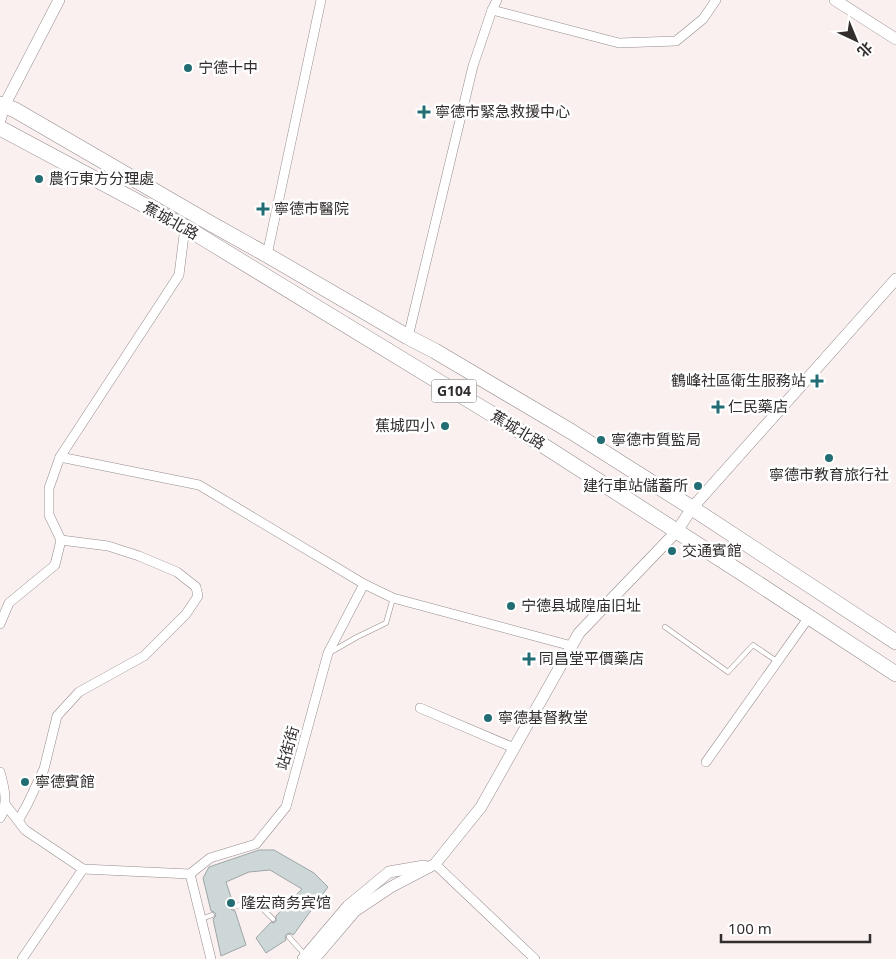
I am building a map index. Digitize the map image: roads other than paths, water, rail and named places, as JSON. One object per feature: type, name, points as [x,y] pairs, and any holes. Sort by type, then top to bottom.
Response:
[{"type":"highway","name":"蕉城北路","points":[[6,107],[435,351],[572,432],[896,642]]},
{"type":"highway","name":"蕉城北路","points":[[0,128],[185,227],[541,444],[896,674]]},
{"type":"street","points":[[0,120],[59,0]]},
{"type":"street","points":[[267,255],[321,0]]},
{"type":"street","points":[[408,337],[473,66],[497,0]]},
{"type":"street","points":[[492,10],[619,43],[676,42],[703,19],[716,0]]},
{"type":"street","points":[[835,0],[896,39]]},
{"type":"street","points":[[0,624],[9,603],[55,565],[61,540],[49,515],[49,488],[60,457],[179,275],[185,227]]},
{"type":"street","points":[[308,958],[355,910],[391,887],[435,864],[481,807],[579,633],[677,531],[692,508],[896,279]]},
{"type":"street","points":[[60,457],[198,485],[364,584],[393,598],[572,646]]},
{"type":"street","points":[[18,821],[28,805],[44,769],[57,716],[79,692],[144,656],[186,614],[198,596],[196,587],[177,572],[139,556],[108,546],[61,540]]},
{"type":"street","name":"站街街","points":[[190,874],[210,858],[256,844],[286,807],[328,653],[364,584]]},
{"type":"street","points":[[706,762],[809,617]]},
{"type":"street","points":[[420,708],[514,748]]},
{"type":"street","points":[[0,772],[4,785],[5,804],[4,812],[0,818]]},
{"type":"street","points":[[5,804],[25,830],[83,869],[190,874],[212,959]]},
{"type":"street","points":[[435,864],[535,959]]},
{"type":"street","points":[[22,959],[83,869]]},
{"type":"lane","points":[[328,653],[386,623],[393,598]]},
{"type":"lane","points":[[665,627],[728,672],[753,644],[778,662]]},
{"type":"lane","points":[[234,907],[243,904]]},
{"type":"lane","points":[[264,910],[273,919]]},
{"type":"lane","points":[[201,919],[212,915]]},
{"type":"lane","points":[[289,937],[308,958]]},
{"type":"place","name":"宁德十中","points":[[188,68]]},
{"type":"place","name":"寧德市緊急救援中心","points":[[424,112]]},
{"type":"place","name":"農行東方分理處","points":[[39,179]]},
{"type":"place","name":"寧德市醫院","points":[[263,209]]},
{"type":"place","name":"鶴峰社區衛生服務站","points":[[817,381]]},
{"type":"place","name":"仁民藥店","points":[[718,407]]},
{"type":"place","name":"蕉城四小","points":[[445,426]]},
{"type":"place","name":"寧德市質監局","points":[[601,440]]},
{"type":"place","name":"寧德市教育旅行社","points":[[829,458]]},
{"type":"place","name":"建行車站儲蓄所","points":[[698,486]]},
{"type":"place","name":"交通賓館","points":[[672,551]]},
{"type":"place","name":"宁德县城隍庙旧址","points":[[511,606]]},
{"type":"place","name":"同昌堂平價藥店","points":[[529,659]]},
{"type":"place","name":"寧德基督教堂","points":[[488,718]]},
{"type":"place","name":"寧德賓館","points":[[25,782]]},
{"type":"place","name":"隆宏商务宾馆","points":[[231,903]]}]
